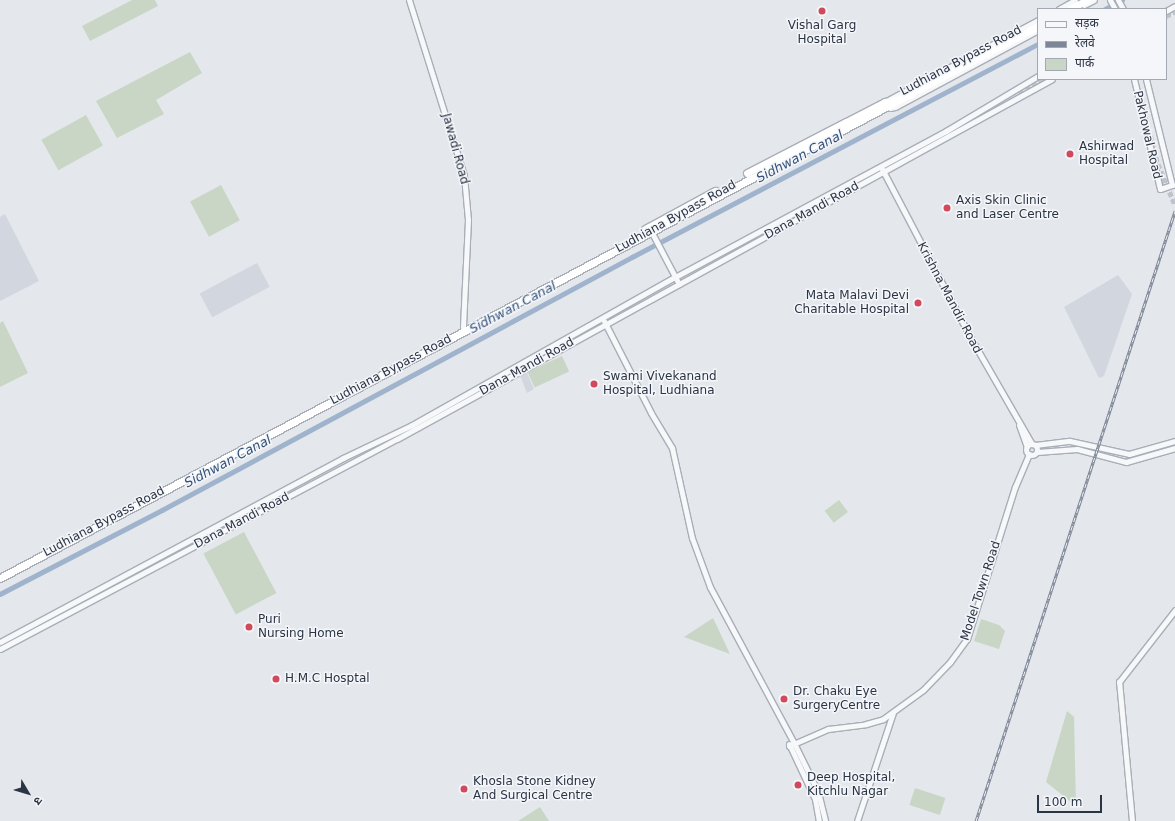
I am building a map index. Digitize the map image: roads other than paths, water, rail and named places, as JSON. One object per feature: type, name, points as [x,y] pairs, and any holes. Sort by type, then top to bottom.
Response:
[{"type":"highway","points":[[1072,8],[1087,0]]},
{"type":"highway","points":[[887,105],[905,97],[1037,27]]},
{"type":"highway","name":"Ludhiana Bypass Road","points":[[0,572],[463,327],[763,164],[887,105]]},
{"type":"highway","name":"Ludhiana Bypass Road","points":[[0,578],[653,235],[800,151],[887,105]]},
{"type":"street","name":"Jawadi Road","points":[[409,0],[464,176],[468,220],[463,327]]},
{"type":"street","points":[[1061,8],[1075,0]]},
{"type":"street","points":[[1079,8],[1094,0]]},
{"type":"street","name":"Ludhiana Bypass Road","points":[[887,105],[1037,21]]},
{"type":"street","name":"Ludhiana Bypass Road","points":[[887,105],[895,107],[1037,31]]},
{"type":"street","points":[[0,642],[343,458],[412,425],[675,277],[882,169],[1037,77]]},
{"type":"street","name":"Dana Mandi Road","points":[[0,649],[397,439],[679,284],[882,169],[1050,80]]},
{"type":"street","name":"Pakhowal Road","points":[[1134,80],[1160,189],[1172,185],[1146,80]]},
{"type":"street","points":[[1003,96],[1011,100],[1020,94]]},
{"type":"street","name":"Krishna Mandir Road","points":[[882,169],[973,342],[1032,445]]},
{"type":"street","points":[[653,235],[679,284]]},
{"type":"street","points":[[602,318],[651,413],[672,448],[692,538],[710,587],[790,739],[815,799],[819,821]]},
{"type":"street","points":[[1032,445],[1070,441],[1129,454],[1175,441]]},
{"type":"street","points":[[1032,445],[1037,452]]},
{"type":"street","points":[[1032,445],[1029,454],[1033,455],[1037,452],[1077,449],[1126,462],[1175,448]]},
{"type":"street","name":"Model Town Road","points":[[792,744],[828,729],[866,724],[893,713],[923,690],[940,674],[967,639],[1015,487],[1029,454]]},
{"type":"street","points":[[1132,821],[1119,682],[1175,610]]},
{"type":"street","points":[[857,821],[893,713]]},
{"type":"street","points":[[792,744],[818,792],[825,821]]},
{"type":"waterway","name":"Sidhwan Canal","points":[[1107,8],[1122,0]]},
{"type":"waterway","name":"Sidhwan Canal","points":[[0,594],[162,510],[632,257],[1037,45]]},
{"type":"tunnel","points":[[1167,16],[1175,12]]},
{"type":"tunnel","points":[[1020,94],[1044,80]]},
{"type":"tunnel","points":[[1150,135],[1158,164],[1175,205]]},
{"type":"railway","points":[[976,821],[1175,211]]},
{"type":"place","name":"Vishal Garg Hospital","points":[[822,11]]},
{"type":"place","name":"Ashirwad Hospital","points":[[1070,154]]},
{"type":"place","name":"Axis Skin Clinic and Laser Centre","points":[[947,208]]},
{"type":"place","name":"Mata Malavi Devi Charitable Hospital","points":[[918,303]]},
{"type":"place","name":"Swami Vivekanand Hospital, Ludhiana","points":[[594,384]]},
{"type":"place","name":"Puri Nursing Home","points":[[249,627]]},
{"type":"place","name":"H.M.C Hosptal","points":[[276,679]]},
{"type":"place","name":"Dr. Chaku Eye SurgeryCentre","points":[[784,699]]},
{"type":"place","name":"Deep Hospital, Kitchlu Nagar","points":[[798,785]]},
{"type":"place","name":"Khosla Stone Kidney And Surgical Centre","points":[[464,789]]}]
